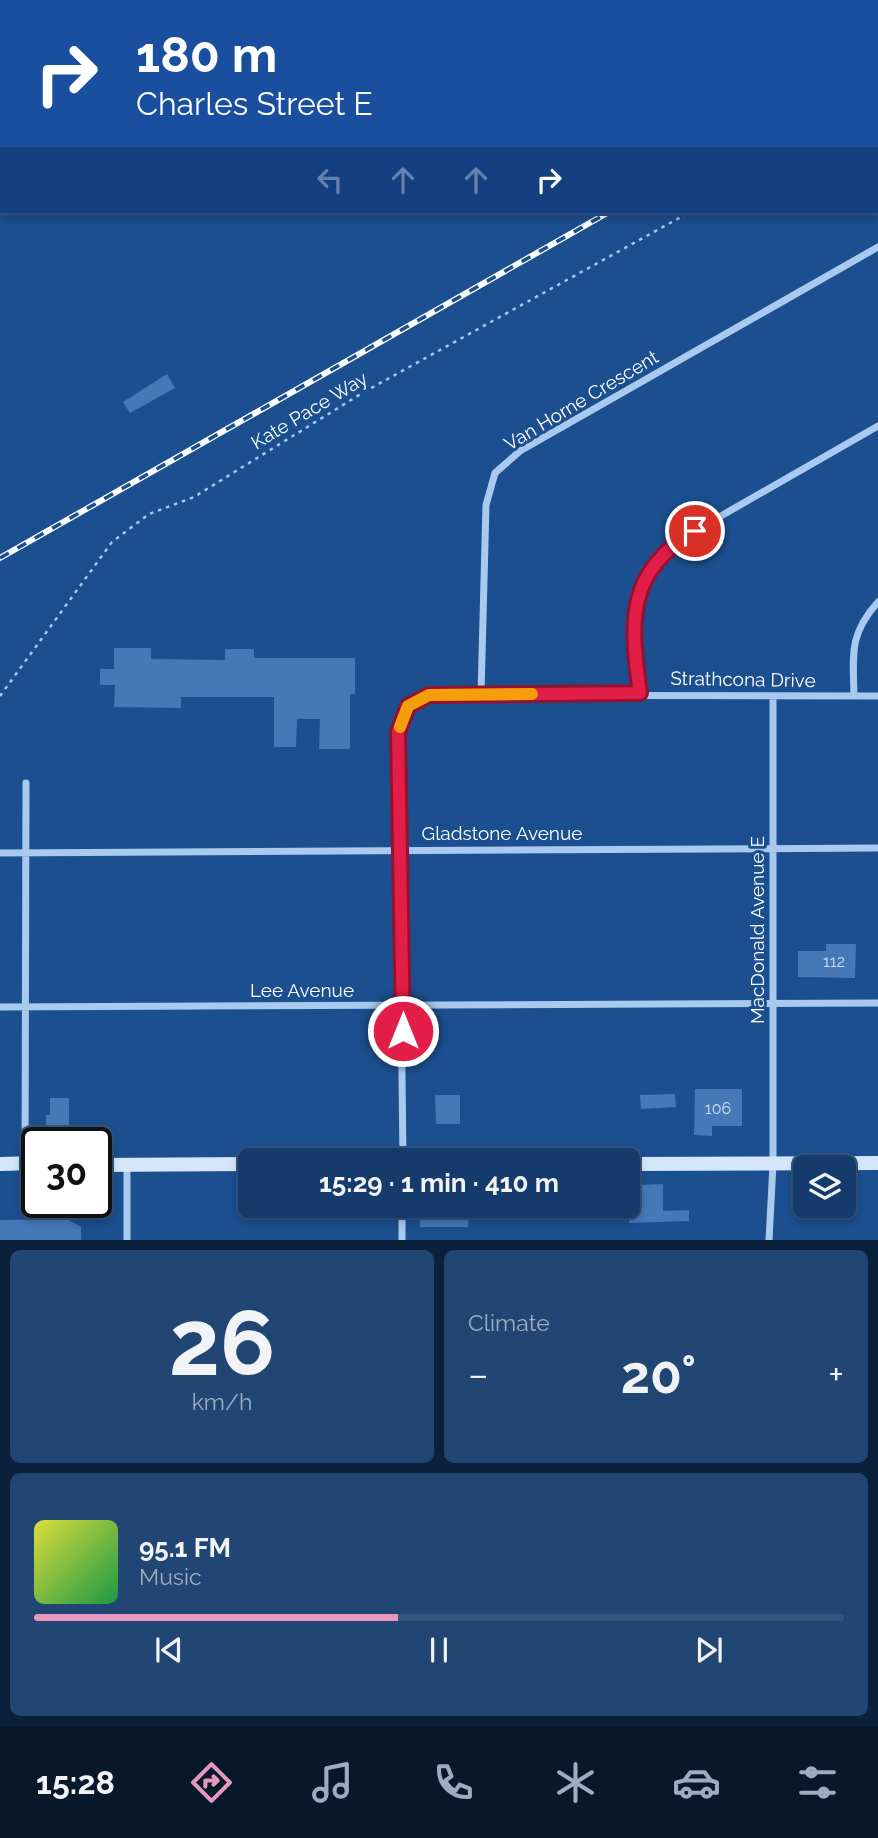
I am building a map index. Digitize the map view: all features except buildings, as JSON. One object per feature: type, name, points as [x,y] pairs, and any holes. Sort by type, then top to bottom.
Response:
[{"type":"main road","points":[[0,1164],[21,1163]]},
{"type":"main road","points":[[640,1164],[878,1163]]},
{"type":"main road","points":[[112,1165],[238,1164]]},
{"type":"street","name":"Van Horne Crescent","points":[[481,694],[486,505],[495,473],[520,451],[878,247]]},
{"type":"street","points":[[640,693],[635,632],[637,602],[648,570],[672,544],[878,426]]},
{"type":"street","points":[[854,695],[853,652],[860,622],[878,602]]},
{"type":"street","name":"Strathcona Drive","points":[[402,1148],[403,1006],[398,732],[408,706],[429,695],[640,693],[773,697],[878,696]]},
{"type":"street","name":"MacDonald Avenue E","points":[[769,1240],[773,1164],[773,697]]},
{"type":"street","points":[[26,783],[26,1007],[30,1127]]},
{"type":"street","name":"Gladstone Avenue","points":[[0,853],[878,848]]},
{"type":"street","points":[[772,1002],[878,1003]]},
{"type":"street","name":"Lee Avenue","points":[[0,1007],[772,1002]]},
{"type":"street","points":[[127,1165],[127,1240]]},
{"type":"street","points":[[402,1218],[402,1240]]},
{"type":"path","name":"Kate Pace Way","points":[[0,696],[112,542],[149,514],[194,497],[365,392],[686,214]]},
{"type":"railway","points":[[0,558],[605,214]]},
{"type":"slow traffic","points":[[400,727],[408,706],[429,695],[532,694]]},
{"type":"route","points":[[403,1031],[398,732],[408,706],[429,695],[640,693],[635,632],[637,602],[642,586],[648,570],[672,544],[695,531]]}]
